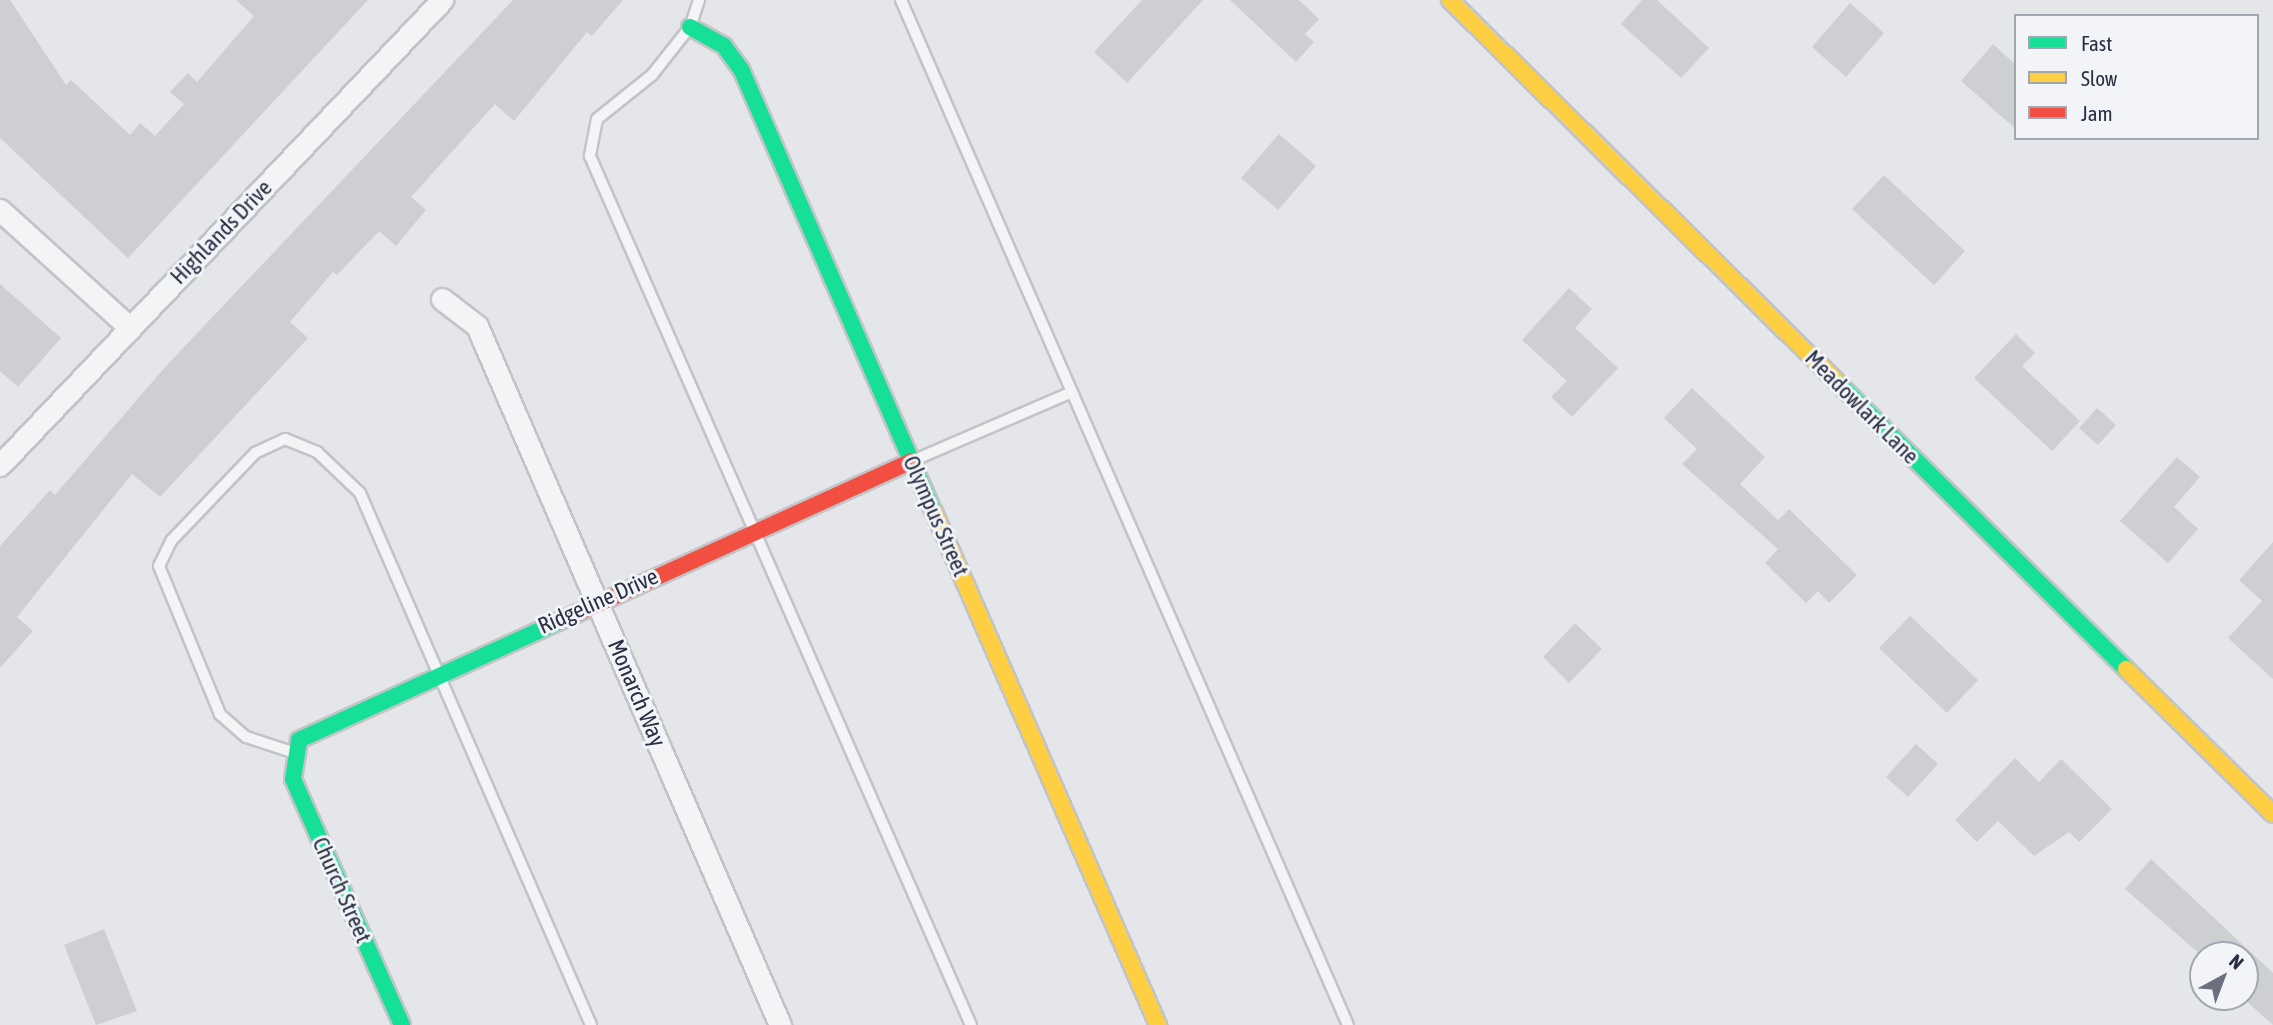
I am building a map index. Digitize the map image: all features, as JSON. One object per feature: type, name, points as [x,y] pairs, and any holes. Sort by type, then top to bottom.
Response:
[{"type":"street","name":"Highlands Drive","points":[[0,465],[442,0]]},
{"type":"street","name":"Meadowlark Lane","points":[[1450,0],[2273,814]]},
{"type":"street","name":"Olympus Street","points":[[690,27],[724,46],[741,69],[1158,1025]]},
{"type":"street","points":[[0,210],[130,328]]},
{"type":"street","name":"Monarch Way","points":[[442,299],[477,326],[780,1025]]},
{"type":"street","name":"Ridgeline Drive","points":[[292,752],[308,731],[912,461]]},
{"type":"street","name":"Church Street","points":[[292,752],[293,779],[402,1025]]},
{"type":"lane","points":[[699,0],[690,27],[645,82],[597,119],[590,156],[971,1025]]},
{"type":"lane","points":[[901,0],[1348,1025]]},
{"type":"lane","points":[[912,461],[1072,392]]},
{"type":"lane","points":[[292,752],[246,737],[220,714],[159,566],[171,541],[271,442],[301,442],[360,493],[591,1025]]},
{"type":"building","points":[[0,0],[10,0],[66,85],[71,80],[130,135],[140,123],[155,136],[184,104],[170,92],[188,73],[197,82],[254,16],[236,0],[368,0],[128,258],[0,138]]},
{"type":"building","points":[[513,0],[623,0],[592,36],[587,32],[514,121],[495,104],[411,197],[426,210],[396,246],[379,231],[337,275],[333,272],[290,322],[308,338],[160,497],[132,474],[17,617],[33,631],[0,668],[0,546],[50,490],[55,495],[166,366]]},
{"type":"building","points":[[1142,0],[1203,0],[1127,83],[1094,52]]},
{"type":"building","points":[[1230,0],[1299,0],[1319,19],[1305,34],[1314,42],[1296,62]]},
{"type":"building","points":[[1642,0],[1657,0],[1709,48],[1681,78],[1621,24]]},
{"type":"building","points":[[1850,3],[1884,33],[1846,77],[1812,47]]},
{"type":"building","points":[[1993,44],[2014,63],[2014,127],[1961,81]]},
{"type":"building","points":[[1279,134],[1316,166],[1278,210],[1241,178]]},
{"type":"building","points":[[1884,175],[1965,251],[1934,285],[1852,209]]},
{"type":"building","points":[[0,284],[61,338],[18,387],[0,371]]},
{"type":"building","points":[[1569,288],[1592,309],[1575,328],[1618,368],[1572,417],[1551,397],[1567,381],[1522,340]]},
{"type":"building","points":[[2016,334],[2035,353],[2022,366],[2080,421],[2052,451],[1974,378]]},
{"type":"building","points":[[1692,388],[1765,457],[1740,484],[1778,520],[1789,509],[1857,575],[1829,603],[1818,591],[1806,603],[1765,563],[1778,549],[1682,464],[1697,449],[1664,418]]},
{"type":"building","points":[[2097,408],[2116,425],[2098,445],[2079,428]]},
{"type":"building","points":[[2177,457],[2200,477],[2174,507],[2198,529],[2168,563],[2120,521]]},
{"type":"building","points":[[2273,542],[2273,679],[2228,638],[2262,601],[2239,580]]},
{"type":"building","points":[[1910,616],[1978,680],[1947,713],[1879,648]]},
{"type":"building","points":[[1575,623],[1602,649],[1569,683],[1543,657]]},
{"type":"building","points":[[1916,744],[1938,764],[1908,797],[1886,777]]},
{"type":"building","points":[[2015,758],[2039,782],[2061,759],[2112,809],[2079,842],[2069,832],[2034,856],[1998,821],[1977,842],[1955,820]]},
{"type":"building","points":[[2151,859],[2239,941],[2189,941],[2189,945],[2125,889]]},
{"type":"building","points":[[104,929],[137,1011],[96,1025],[64,945]]},
{"type":"building","points":[[2259,960],[2273,973],[2273,1025],[2257,1011]]},
{"type":"traffic: fast","points":[[690,27],[724,46],[741,69],[934,512]]},
{"type":"traffic: fast","points":[[1835,380],[2126,669]]},
{"type":"traffic: fast","points":[[402,1025],[293,779],[299,740],[576,614]]},
{"type":"traffic: slow","points":[[1450,0],[1835,380]]},
{"type":"traffic: slow","points":[[934,512],[1158,1025]]},
{"type":"traffic: slow","points":[[2126,669],[2273,814]]},
{"type":"traffic: jam","points":[[576,614],[912,461]]}]
